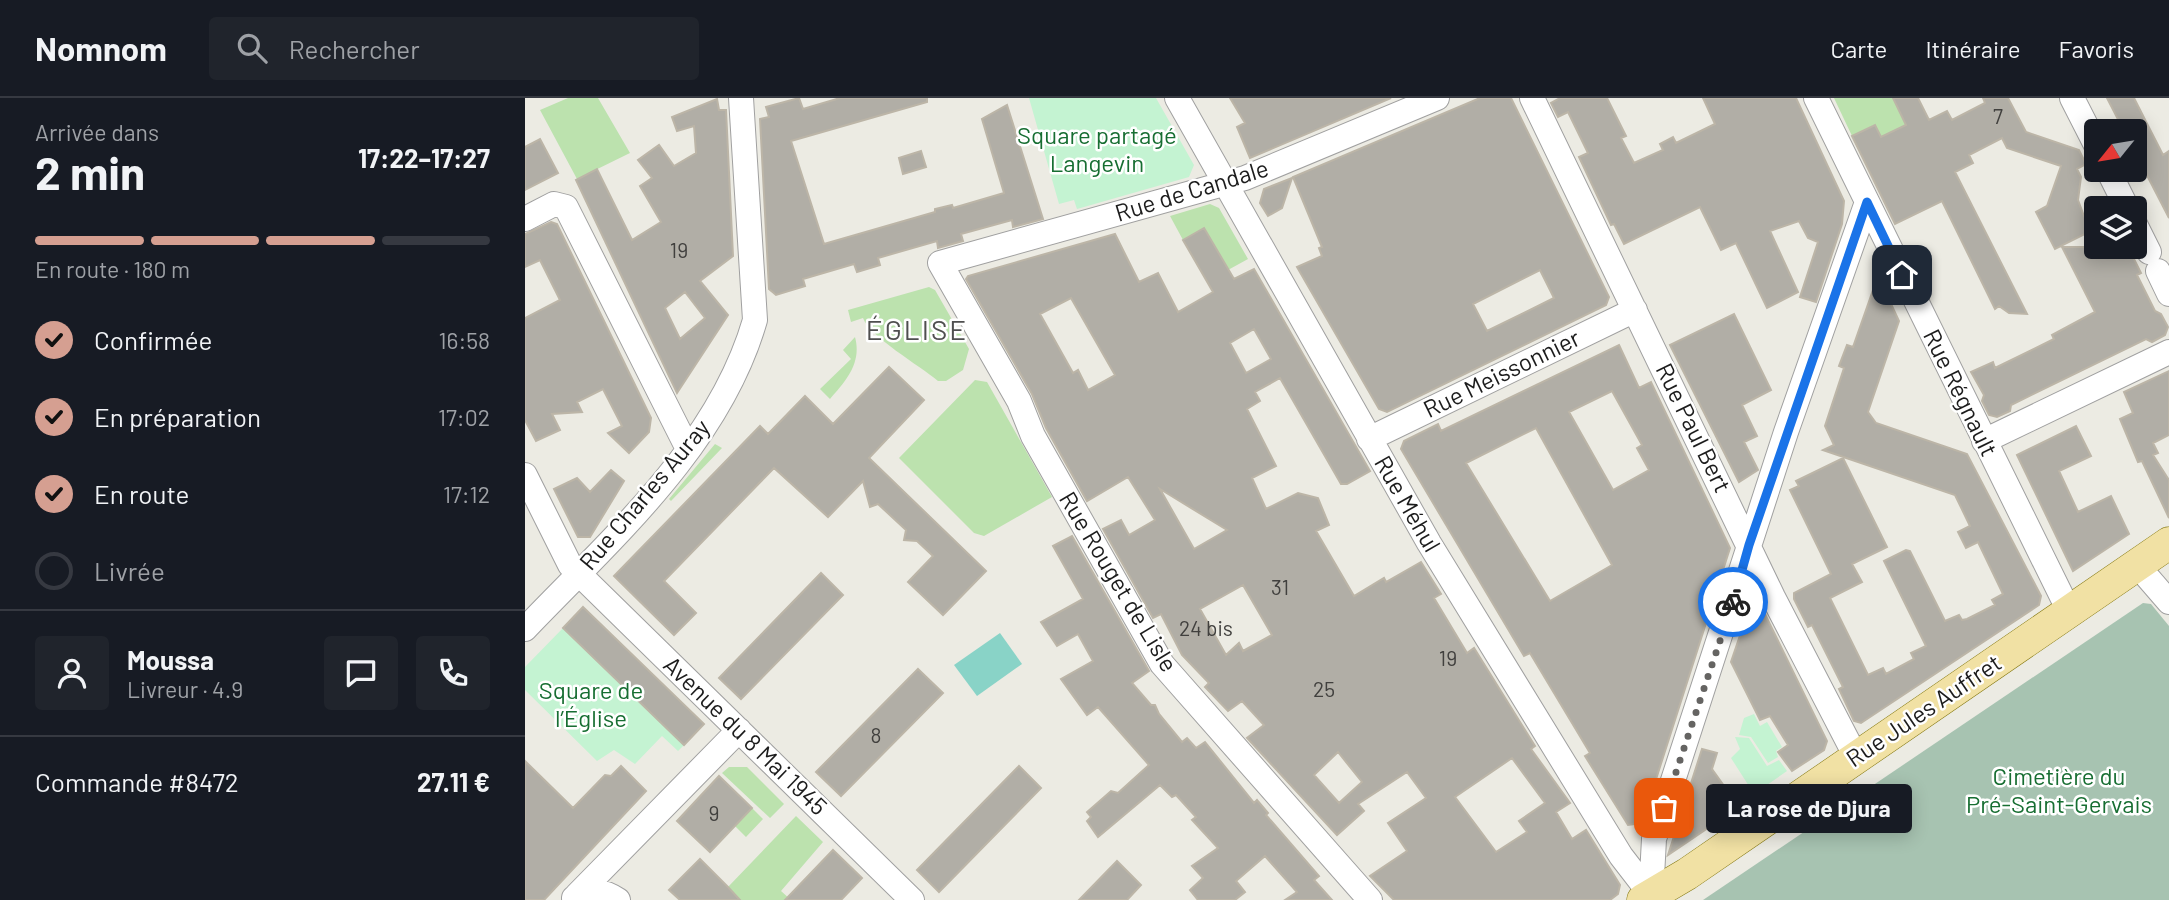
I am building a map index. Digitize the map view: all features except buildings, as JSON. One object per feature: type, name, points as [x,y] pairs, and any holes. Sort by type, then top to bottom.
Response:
[{"type":"main road","name":"Rue Jules Auffret","points":[[1650,898],[2169,543]]},
{"type":"street","name":"Rue Charles Auray","points":[[525,629],[688,449],[712,417],[748,344],[755,320],[741,98]]},
{"type":"street","name":"Rue Méhul","points":[[1177,98],[1429,543],[1621,856],[1650,898]]},
{"type":"street","name":"Rue de Candale","points":[[940,263],[1226,184],[1437,98]]},
{"type":"street","name":"Rue Paul Bert","points":[[1532,98],[1749,545],[1856,757]]},
{"type":"street","name":"Rue Régnault","points":[[1816,98],[2069,611]]},
{"type":"street","points":[[2072,98],[2084,122]]},
{"type":"street","points":[[1650,898],[1654,839],[1738,588],[1749,545],[1867,202]]},
{"type":"street","points":[[525,219],[554,204],[566,207],[688,449]]},
{"type":"street","points":[[2147,250],[2169,294]]},
{"type":"street","name":"Rue Rouget de Lisle","points":[[940,263],[1019,401],[1039,448],[1162,664],[1370,900]]},
{"type":"street","name":"Rue Meissonnier","points":[[1369,439],[1635,310]]},
{"type":"street","points":[[1984,441],[2169,352]]},
{"type":"street","name":"Avenue du 8 Mai 1945","points":[[525,475],[563,552],[578,573],[912,900]]},
{"type":"street","points":[[2137,565],[2169,602]]},
{"type":"street","points":[[574,898],[739,730]]},
{"type":"street","points":[[574,898],[599,891],[618,900]]},
{"type":"green space","points":[[568,98],[598,98],[630,153],[577,179],[540,110]]},
{"type":"green space","name":"Square partagé Langevin","points":[[1029,98],[1156,98],[1194,165],[1189,177],[1077,209],[1074,200],[1059,204]]},
{"type":"green space","points":[[1834,98],[1893,98],[1906,125],[1881,137],[1874,125],[1852,136]]},
{"type":"green space","points":[[1210,204],[1219,208],[1248,259],[1228,270],[1204,228],[1183,240],[1170,216]]},
{"type":"green space","points":[[929,287],[935,290],[969,349],[963,370],[946,381],[938,381],[896,351],[867,326],[863,318],[851,322],[848,310]]},
{"type":"green space","points":[[855,337],[856,355],[851,371],[830,399],[820,389],[851,359],[843,350]]},
{"type":"green space","points":[[975,380],[987,382],[1052,497],[984,536],[974,533],[899,458]]},
{"type":"green space","points":[[715,444],[722,448],[671,501],[669,499]]},
{"type":"green space","name":"Cimetière du Pré-Saint-Gervais","points":[[2143,603],[2151,604],[2169,626],[2169,900],[1703,900]]},
{"type":"green space","name":"Square de l’Église","points":[[563,628],[684,745],[678,751],[662,736],[635,764],[614,750],[597,761],[525,690],[525,667]]},
{"type":"green space","points":[[1754,714],[1760,726],[1767,722],[1782,747],[1776,751],[1778,757],[1768,763],[1751,737],[1739,735],[1744,718]]},
{"type":"green space","points":[[1735,737],[1749,738],[1767,766],[1779,760],[1787,771],[1754,794],[1731,758],[1740,749]]},
{"type":"green space","points":[[729,767],[747,767],[784,804],[770,818],[722,773]]},
{"type":"green space","points":[[752,808],[763,819],[746,837],[735,826]]},
{"type":"green space","points":[[796,816],[823,842],[781,891],[791,900],[740,900],[728,887]]},
{"type":"shaded area","points":[[1000,633],[1022,664],[977,696],[954,665]]},
{"type":"way so far","points":[[1664,808],[1733,602]]},
{"type":"place","name":"La rose de Djura","points":[[1664,808]]},
{"type":"district","name":"ÉGLISE","points":[[917,330]]},
{"type":"route","points":[[1733,602],[1786,432],[1798,406],[1867,202],[1902,275]]}]
